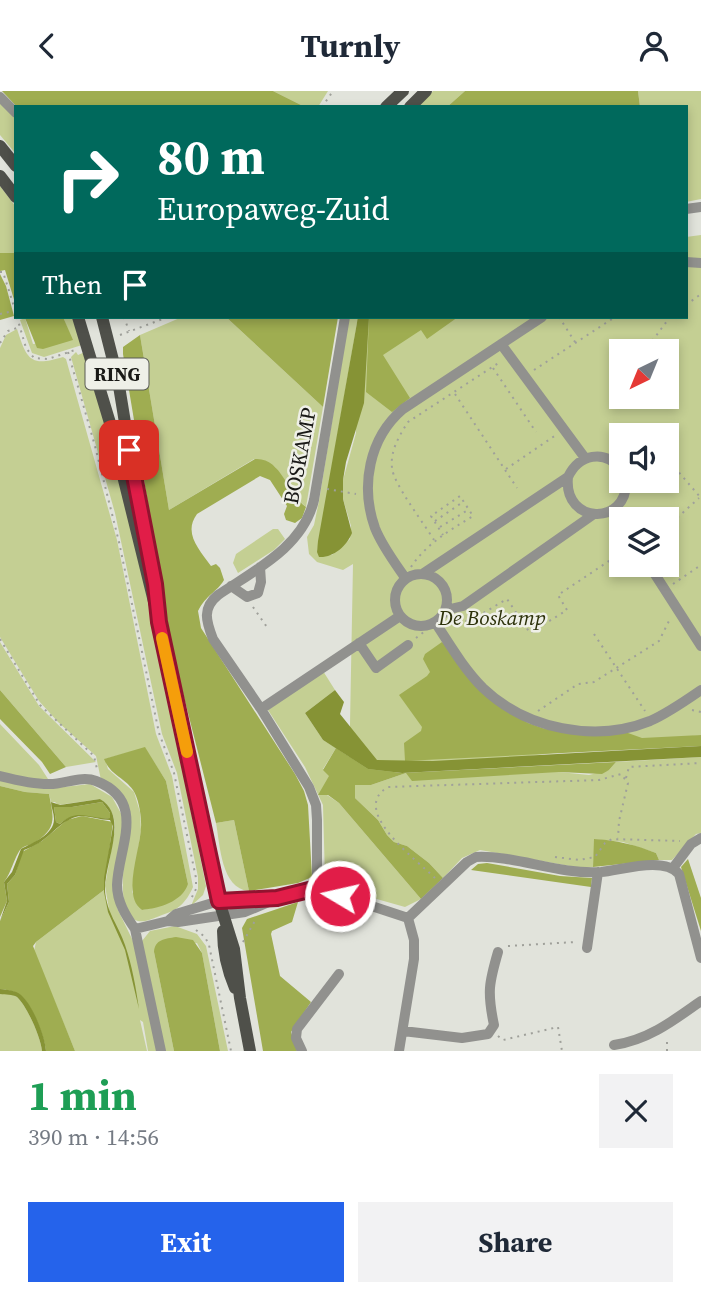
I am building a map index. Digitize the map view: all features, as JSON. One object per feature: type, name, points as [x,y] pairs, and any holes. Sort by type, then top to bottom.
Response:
[{"type":"main road","points":[[388,105],[403,91]]},
{"type":"main road","points":[[412,105],[426,91]]},
{"type":"main road","points":[[0,146],[14,164]]},
{"type":"main road","points":[[0,176],[14,194]]},
{"type":"main road","name":"RING","points":[[79,319],[114,436],[159,622],[223,916],[223,952],[240,998],[250,1051]]},
{"type":"main road","name":"RING","points":[[103,319],[118,380],[140,515],[155,584],[159,622]]},
{"type":"street","points":[[0,97],[14,111]]},
{"type":"street","name":"BOSKAMP","points":[[317,888],[316,805],[300,771],[213,639],[206,612],[209,602],[282,552],[311,510],[345,319]]},
{"type":"street","points":[[405,577],[384,546],[370,512],[368,479],[379,438],[387,424],[402,409],[538,319]]},
{"type":"street","points":[[501,344],[584,458]]},
{"type":"street","points":[[594,515],[584,512],[574,503],[569,495],[568,477],[584,458],[605,456],[609,459]]},
{"type":"street","points":[[405,577],[424,573],[568,477]]},
{"type":"street","points":[[405,577],[396,595],[395,604],[400,616],[415,625],[424,626],[435,622],[451,609],[463,606],[594,515],[609,511]]},
{"type":"street","points":[[231,586],[247,597],[258,593],[261,582],[260,567]]},
{"type":"street","points":[[424,573],[443,585],[451,609]]},
{"type":"street","points":[[656,577],[701,646]]},
{"type":"street","points":[[261,709],[400,616]]},
{"type":"street","points":[[435,622],[481,686],[507,707],[528,718],[557,727],[588,731],[630,727],[651,720],[701,690]]},
{"type":"street","points":[[359,643],[376,668],[408,645]]},
{"type":"street","points":[[0,776],[50,784],[95,781],[117,796],[126,815],[127,829],[117,886],[125,915],[135,929],[161,1051]]},
{"type":"street","points":[[673,867],[696,841]]},
{"type":"street","points":[[408,918],[467,862],[476,857],[564,871],[598,872],[660,865],[673,867]]},
{"type":"street","points":[[673,867],[681,881],[701,958]]},
{"type":"street","points":[[587,945],[598,872]]},
{"type":"street","points":[[135,929],[168,921],[176,914],[223,916],[245,912],[277,898],[317,888],[408,918]]},
{"type":"street","points":[[190,915],[219,901],[277,898]]},
{"type":"street","points":[[399,1051],[414,959],[414,940],[408,918]]},
{"type":"street","points":[[403,1031],[462,1038],[488,1034],[494,1025],[488,1000],[489,983],[499,952]]},
{"type":"street","points":[[302,1051],[296,1038],[297,1029],[339,974]]},
{"type":"street","points":[[614,1045],[631,1042],[667,1025],[701,1001]]},
{"type":"path","points":[[0,272],[3,272],[14,307]]},
{"type":"path","points":[[18,319],[26,348],[34,358],[44,359],[75,350]]},
{"type":"path","points":[[125,319],[129,332],[163,319]]},
{"type":"path","points":[[560,319],[576,342]]},
{"type":"path","points":[[524,376],[612,319]]},
{"type":"path","points":[[654,339],[669,319]]},
{"type":"path","points":[[0,343],[8,331],[20,327]]},
{"type":"path","points":[[68,352],[119,542],[159,733],[174,773],[196,883],[188,903],[190,915],[195,930],[205,937],[209,944],[231,1051]]},
{"type":"path","points":[[434,540],[391,470],[398,436],[408,422],[509,356]]},
{"type":"path","points":[[492,367],[536,432]]},
{"type":"path","points":[[455,393],[517,488]]},
{"type":"path","points":[[505,470],[564,430]]},
{"type":"path","points":[[679,472],[701,497],[679,516]]},
{"type":"path","points":[[324,489],[347,493]]},
{"type":"path","points":[[405,577],[421,552],[434,540],[443,535],[473,516],[460,496],[430,516],[443,535]]},
{"type":"path","points":[[434,521],[463,501]]},
{"type":"path","points":[[438,528],[469,510]]},
{"type":"path","points":[[451,609],[468,622],[507,599],[530,633],[567,610],[558,595],[609,561]]},
{"type":"path","points":[[664,589],[701,565]]},
{"type":"path","points":[[247,597],[269,631]]},
{"type":"path","points":[[528,718],[578,684],[594,682],[659,641],[667,621],[679,613]]},
{"type":"path","points":[[408,645],[425,631],[424,626]]},
{"type":"path","points":[[594,634],[651,720]]},
{"type":"path","points":[[0,639],[40,705],[96,758],[95,781]]},
{"type":"path","points":[[626,778],[629,767],[701,763]]},
{"type":"path","points":[[442,872],[435,879],[391,837],[375,803],[379,792],[388,787],[599,781],[621,773],[628,783],[618,838]]},
{"type":"path","points":[[554,857],[579,860],[595,857],[606,843],[618,838],[696,841]]},
{"type":"path","points":[[499,952],[507,947],[587,945]]},
{"type":"path","points":[[667,1025],[667,1051]]},
{"type":"path","points":[[492,1030],[503,1040],[558,1027],[562,1051]]},
{"type":"green space","points":[[273,91],[328,91],[319,105],[301,105]]},
{"type":"green space","points":[[433,91],[465,91],[449,105],[419,105]]},
{"type":"green space","points":[[638,91],[701,91],[701,199],[688,202],[688,105],[640,105]]},
{"type":"green space","points":[[0,102],[14,116],[14,152],[0,135]]},
{"type":"green space","points":[[0,186],[14,204],[14,253],[0,253]]},
{"type":"green space","name":"De Boskamp","points":[[701,235],[701,735],[349,778],[353,564],[343,570],[317,562],[309,554],[307,537],[314,525],[349,319],[688,319],[688,237]],"holes":[[[357,323],[356,433],[343,480],[343,499],[351,526],[350,539],[332,555],[317,552]]]},
{"type":"green space","points":[[25,319],[33,344],[72,340],[64,319],[73,319],[82,345],[44,357],[32,353],[20,320]]},
{"type":"green space","points":[[177,319],[228,319],[323,407],[306,507],[294,496],[275,467],[254,459],[169,510],[140,335]]},
{"type":"green space","points":[[17,329],[27,354],[37,361],[63,357],[66,359],[117,540],[156,734],[172,776],[193,887],[177,908],[148,920],[135,920],[128,913],[124,902],[123,873],[131,819],[101,780],[96,756],[39,701],[0,637],[0,348],[6,335]],"holes":[[[145,748],[166,781],[188,884],[156,907],[142,910],[132,892],[141,830],[140,812],[134,792],[108,769],[105,759]]]},
{"type":"green space","points":[[76,352],[78,355],[85,352],[135,532],[206,886],[203,895],[191,906],[198,889],[198,877],[177,773],[162,734],[115,513],[71,357]]},
{"type":"green space","points":[[273,529],[278,529],[285,539],[274,550],[238,573],[233,563],[236,554]]},
{"type":"green space","points":[[0,642],[39,706],[96,762],[66,767],[0,690]]},
{"type":"green space","points":[[323,671],[335,690],[305,713],[323,740],[336,748],[323,769],[330,776],[327,795],[339,803],[421,899],[405,907],[334,887],[325,879],[323,805],[305,767],[268,710]]},
{"type":"green space","points":[[0,724],[39,765],[48,779],[46,781],[0,773]]},
{"type":"green space","points":[[701,757],[701,833],[696,834],[672,860],[659,860],[656,853],[623,842],[595,839],[593,867],[581,868],[480,850],[462,858],[443,878],[407,846],[394,842],[378,820],[355,798],[355,785],[371,785],[406,773],[559,772],[589,775],[609,770],[616,762]]},
{"type":"green space","points":[[0,780],[64,787],[90,784],[112,797],[123,817],[117,908],[134,943],[157,1051],[148,1051],[143,1022],[140,1020],[147,1051],[75,1051],[34,951],[36,942],[104,890],[110,915],[105,886],[115,829],[110,808],[100,799],[58,805],[51,802],[49,794],[0,786]]},
{"type":"green space","points":[[234,820],[249,891],[240,888],[227,874],[221,853],[216,823]]},
{"type":"green space","points":[[175,926],[197,934],[206,946],[228,1051],[220,1051],[202,953],[197,943],[154,952],[174,1051],[165,1051],[142,941],[150,931]]},
{"type":"green space","points":[[0,994],[13,995],[21,1001],[33,1022],[42,1051],[0,1051]]},
{"type":"shaded area","points":[[2,91],[273,91],[301,105],[15,105]]},
{"type":"shaded area","points":[[465,91],[638,91],[640,105],[449,105]]},
{"type":"shaded area","points":[[0,253],[14,253],[14,299],[5,270],[0,271]]},
{"type":"shaded area","points":[[0,274],[14,316],[0,320]]},
{"type":"shaded area","points":[[25,319],[64,319],[73,340],[43,349],[37,348]]},
{"type":"shaded area","points":[[228,319],[338,319],[323,407]]},
{"type":"shaded area","points":[[358,319],[369,319],[364,403],[343,480],[343,499],[352,533],[339,550],[324,557],[319,557],[317,552]]},
{"type":"shaded area","points":[[369,319],[455,319],[427,339],[421,330],[383,355],[410,398],[392,412],[366,392]]},
{"type":"shaded area","points":[[140,335],[169,510],[255,459],[264,460],[278,470],[306,507],[302,518],[295,523],[286,520],[284,514],[287,506],[270,480],[260,476],[197,514],[192,528],[194,541],[211,566],[216,564],[220,568],[224,580],[198,611],[201,628],[304,791],[308,805],[312,877],[298,883],[249,891],[234,820],[216,823],[173,654],[123,354],[123,347]]},
{"type":"shaded area","points":[[442,642],[505,710],[528,723],[545,729],[628,733],[642,738],[701,735],[701,746],[405,761],[404,743],[421,731],[422,727],[399,695],[427,676],[430,672],[423,659],[425,654]]},
{"type":"shaded area","points":[[0,690],[66,767],[50,774],[42,762],[0,719]]},
{"type":"shaded area","points":[[335,690],[344,702],[340,714],[377,760],[433,761],[701,746],[701,757],[402,773],[368,769],[323,740],[305,713]]},
{"type":"shaded area","points":[[145,747],[166,781],[188,884],[175,900],[142,910],[133,893],[134,869],[141,832],[139,805],[133,790],[110,769],[104,759]]},
{"type":"shaded area","points":[[336,748],[368,769],[402,773],[616,762],[602,774],[559,772],[412,781],[406,773],[371,785],[355,785],[355,798],[378,820],[387,835],[394,842],[407,846],[443,878],[421,899],[339,803],[328,795],[318,795],[329,776],[323,770]]},
{"type":"shaded area","points":[[0,786],[49,794],[52,821],[44,836],[22,848],[18,854],[4,882],[7,901],[0,917]]},
{"type":"shaded area","points":[[100,799],[109,807],[113,817],[115,828],[106,879],[106,898],[127,953],[139,1009],[125,950],[108,912],[104,892],[113,826],[110,820],[76,817],[39,843],[24,850],[15,875],[7,884],[9,902],[0,921],[7,901],[4,882],[12,872],[21,849],[42,838],[50,830],[54,819],[51,802],[60,805]],"holes":[[[102,802],[110,813],[110,818],[72,816],[60,824],[56,822],[54,807]]]},
{"type":"shaded area","points":[[102,802],[110,813],[110,818],[78,816],[60,824],[56,822],[54,807]]},
{"type":"shaded area","points":[[82,816],[113,822],[104,890],[33,946],[75,1051],[46,1051],[37,1022],[25,1000],[16,993],[0,989],[0,921],[9,902],[7,884],[15,875],[22,852],[42,841],[67,820]]},
{"type":"shaded area","points":[[594,839],[641,848],[656,853],[659,860],[593,867]]},
{"type":"shaded area","points":[[688,859],[701,898],[701,931],[681,867]]},
{"type":"shaded area","points":[[487,863],[560,876],[592,878],[591,887],[471,870],[478,864]]},
{"type":"shaded area","points":[[298,902],[292,922],[272,931],[271,934],[280,976],[311,1002],[291,1032],[297,1051],[263,1051],[242,928],[247,919]]},
{"type":"shaded area","points":[[176,937],[193,940],[202,953],[220,1051],[174,1051],[154,952],[158,942]]},
{"type":"shaded area","points":[[0,989],[16,992],[30,1006],[38,1021],[46,1051],[42,1051],[33,1022],[21,1001],[15,996],[0,994]]},
{"type":"slow traffic","points":[[162,638],[187,752]]},
{"type":"route","points":[[129,450],[155,584],[159,622],[219,901],[277,898],[317,888],[340,896]]}]
